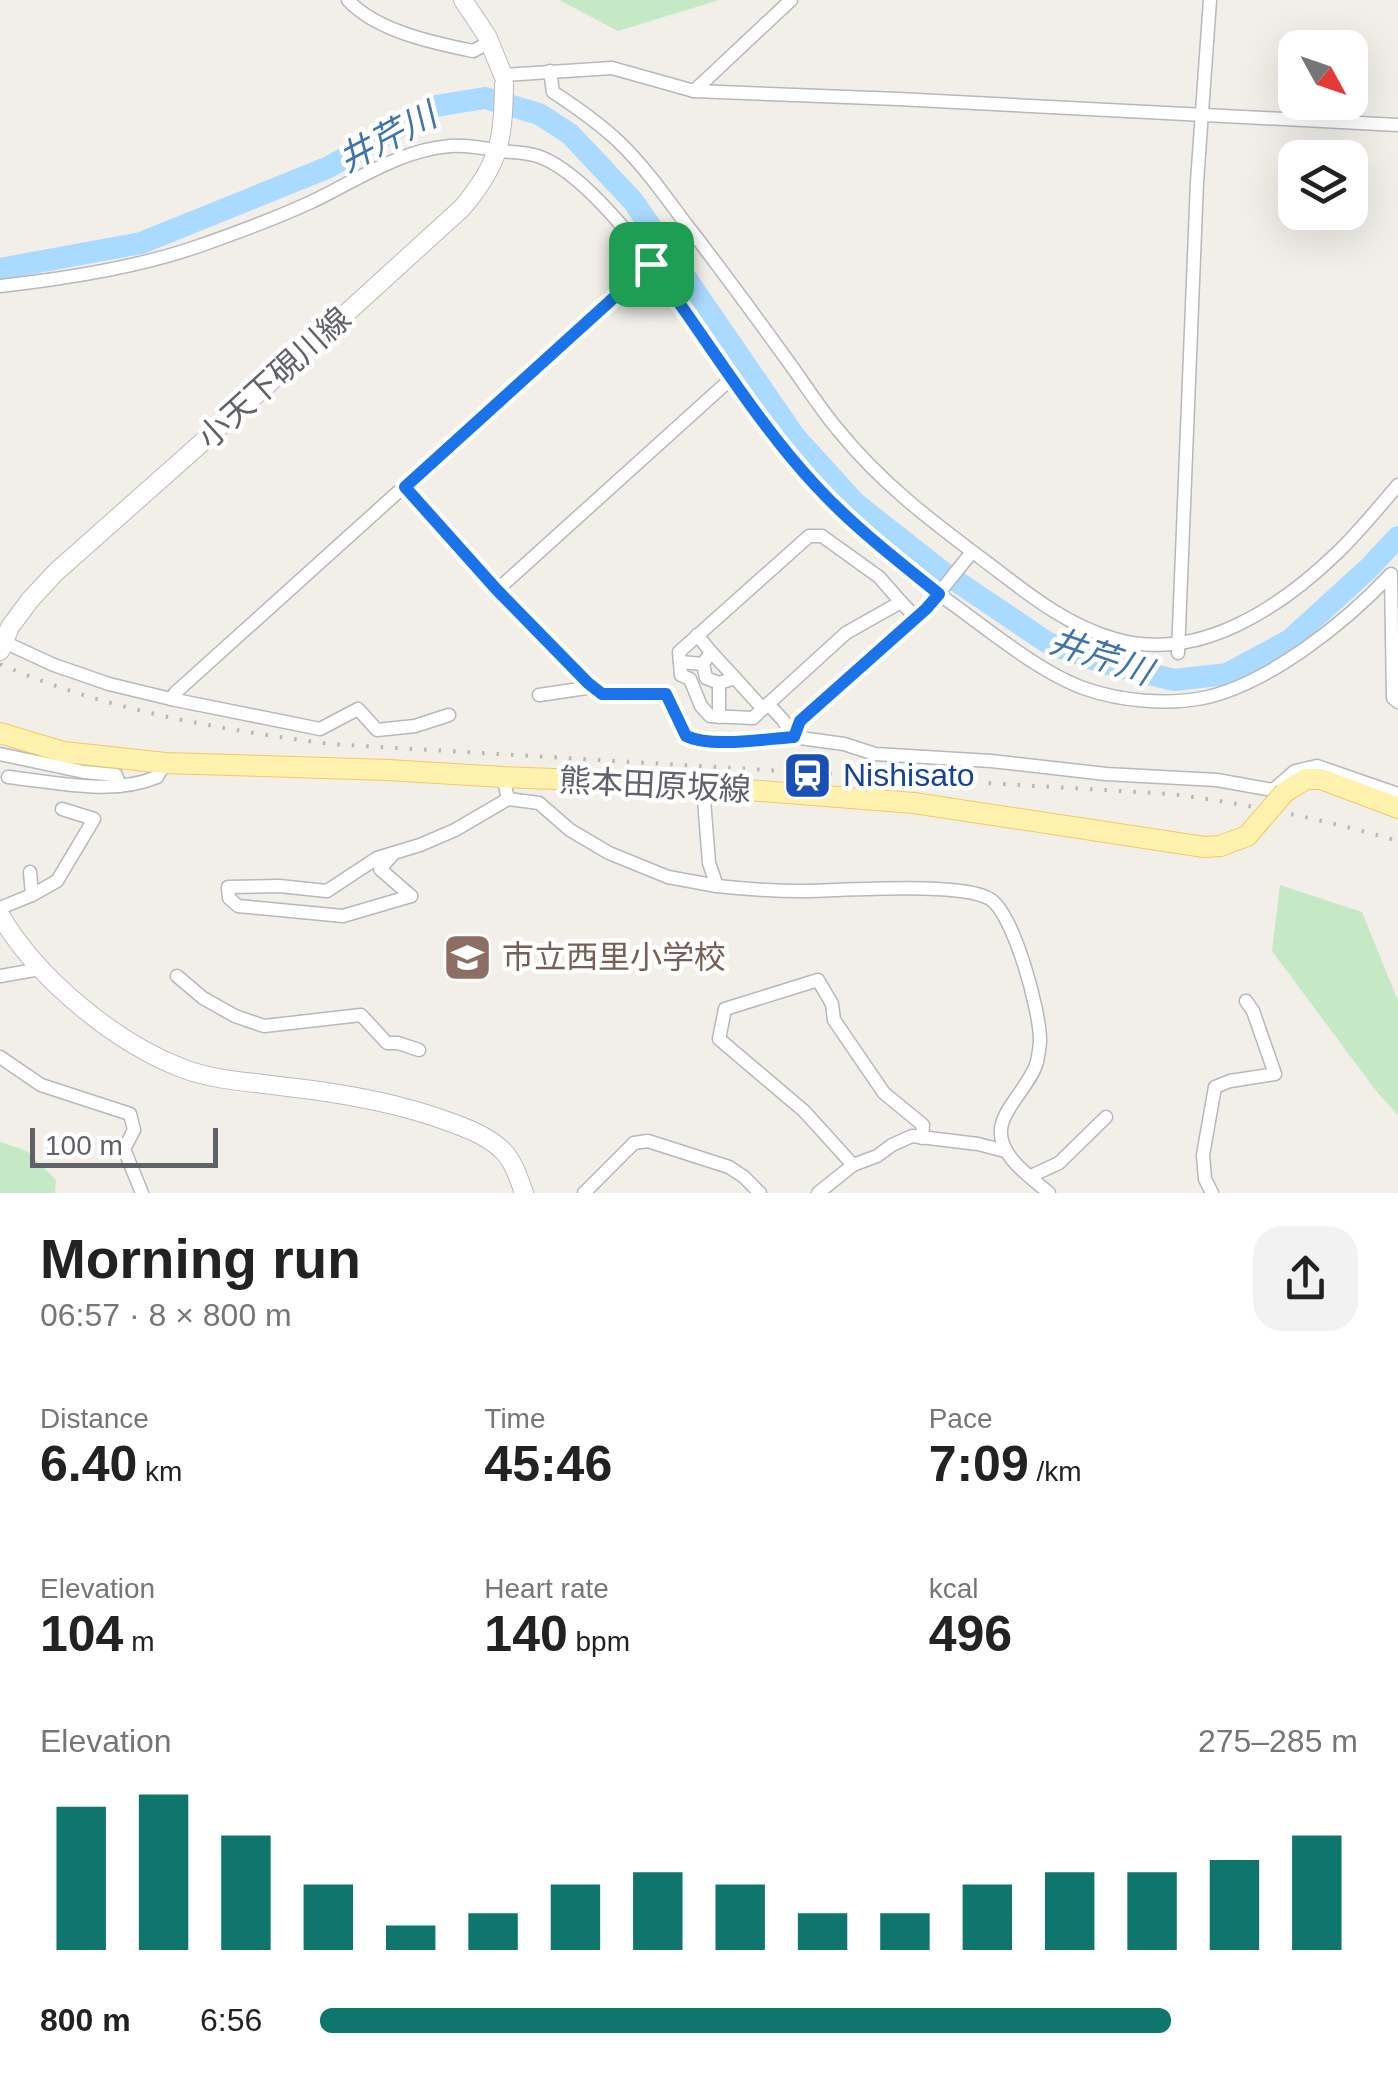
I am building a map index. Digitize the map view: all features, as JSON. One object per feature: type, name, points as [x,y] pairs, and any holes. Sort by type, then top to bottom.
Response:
[{"type":"main road","name":"小天下硯川線","points":[[2,646],[20,613],[56,572],[296,360],[462,208],[481,186],[499,147],[504,84],[490,42],[463,0]]},
{"type":"main road","name":"熊本田原坂線","points":[[0,733],[64,752],[165,763],[659,783],[914,802],[1204,848],[1247,836],[1285,792],[1306,779],[1320,779],[1398,808]]},
{"type":"main road","points":[[1,906],[5,934],[69,996],[148,1053],[219,1079],[382,1102],[470,1129],[504,1152],[524,1193]]},
{"type":"street","points":[[348,0],[369,18],[410,36],[473,51],[490,42]]},
{"type":"street","points":[[694,91],[791,0]]},
{"type":"street","points":[[1179,648],[1197,182],[1210,0]]},
{"type":"street","points":[[504,84],[550,71],[612,68],[694,91],[1398,125]]},
{"type":"street","points":[[550,71],[552,92],[620,143],[660,189],[839,432],[887,484],[1036,601],[1059,614],[1114,639],[1179,648],[1267,609],[1338,553],[1398,485]]},
{"type":"street","points":[[0,286],[50,280],[196,247],[308,204],[415,153],[450,146],[499,147],[560,166],[580,182],[620,224],[774,438],[816,486],[854,524],[1057,677],[1088,690],[1134,700],[1206,698],[1282,664],[1324,636],[1395,570]]},
{"type":"street","points":[[171,700],[651,264]]},
{"type":"street","points":[[497,590],[733,378]]},
{"type":"street","points":[[405,487],[497,590],[602,694],[666,694],[686,736],[695,740],[718,744],[794,737],[844,744],[875,754],[1217,780],[1273,790],[1294,771],[1317,766],[1398,794]]},
{"type":"street","points":[[901,602],[846,633],[752,718],[710,716],[690,679],[681,675],[678,652],[810,536],[822,536],[879,577],[916,618]]},
{"type":"street","points":[[794,737],[800,721],[916,618],[967,558]]},
{"type":"street","points":[[1395,570],[1393,698],[1398,702]]},
{"type":"street","points":[[697,635],[734,678],[782,720],[794,737]]},
{"type":"street","points":[[2,646],[110,684],[320,730],[358,710],[377,730],[415,726],[449,715]]},
{"type":"street","points":[[702,664],[712,652]]},
{"type":"street","points":[[680,662],[702,664]]},
{"type":"street","points":[[702,664],[706,678],[718,683],[734,678]]},
{"type":"street","points":[[718,683],[719,717]]},
{"type":"street","points":[[539,695],[594,687]]},
{"type":"street","points":[[0,754],[116,775],[120,786]]},
{"type":"street","points":[[8,777],[120,786],[157,777],[165,763]]},
{"type":"street","points":[[504,778],[508,799]]},
{"type":"street","points":[[703,787],[709,864],[717,886]]},
{"type":"street","points":[[394,853],[380,868],[411,896],[343,916],[250,908],[238,906],[229,898],[228,887],[246,885],[327,891],[377,858],[455,830],[508,799],[538,802],[570,830],[609,854],[668,877],[717,886],[786,891],[960,890],[990,899],[1004,915],[1024,964],[1040,1040],[1036,1067],[1000,1129],[1005,1151],[1049,1193]]},
{"type":"street","points":[[1,906],[57,882],[94,818],[62,810]]},
{"type":"street","points":[[30,872],[32,895]]},
{"type":"street","points":[[0,976],[40,969]]},
{"type":"street","points":[[178,976],[203,998],[234,1016],[264,1026],[361,1016],[386,1043],[419,1050]]},
{"type":"street","points":[[853,1166],[804,1111],[718,1039],[725,1010],[818,980],[832,1004],[834,1020],[884,1093],[924,1125],[922,1138]]},
{"type":"street","points":[[1212,1193],[1204,1179],[1204,1155],[1215,1087],[1275,1074],[1246,1000]]},
{"type":"street","points":[[0,1057],[41,1085],[130,1114],[134,1130],[124,1149],[142,1193]]},
{"type":"street","points":[[1031,1176],[1059,1163],[1106,1117]]},
{"type":"street","points":[[818,1193],[853,1166],[912,1136],[1005,1151]]},
{"type":"street","points":[[584,1193],[634,1143],[648,1141],[730,1166],[760,1193]]},
{"type":"green space","points":[[559,0],[719,0],[618,31]]},
{"type":"green space","points":[[1280,885],[1362,912],[1398,1001],[1398,1115],[1272,951]]},
{"type":"green space","points":[[0,1142],[27,1151],[56,1180],[55,1193],[0,1193]]},
{"type":"waterway","name":"井芹川","points":[[0,269],[141,243],[329,167],[436,106],[485,98],[539,114],[570,134],[633,201],[795,437],[855,503],[940,570],[1048,643],[1105,663],[1174,680],[1227,674],[1290,640],[1398,537]]},
{"type":"railway","points":[[0,664],[80,694],[162,716],[330,744],[1171,794],[1285,813],[1398,841]]},
{"type":"place","name":"Nishisato","points":[[808,775]]},
{"type":"place","name":"市立西里小学校","points":[[467,957]]},
{"type":"route","points":[[651,264],[774,438],[854,524],[939,594],[800,721],[794,737],[718,744],[695,740],[686,736],[666,694],[602,694],[497,590],[405,487],[651,264]]}]
